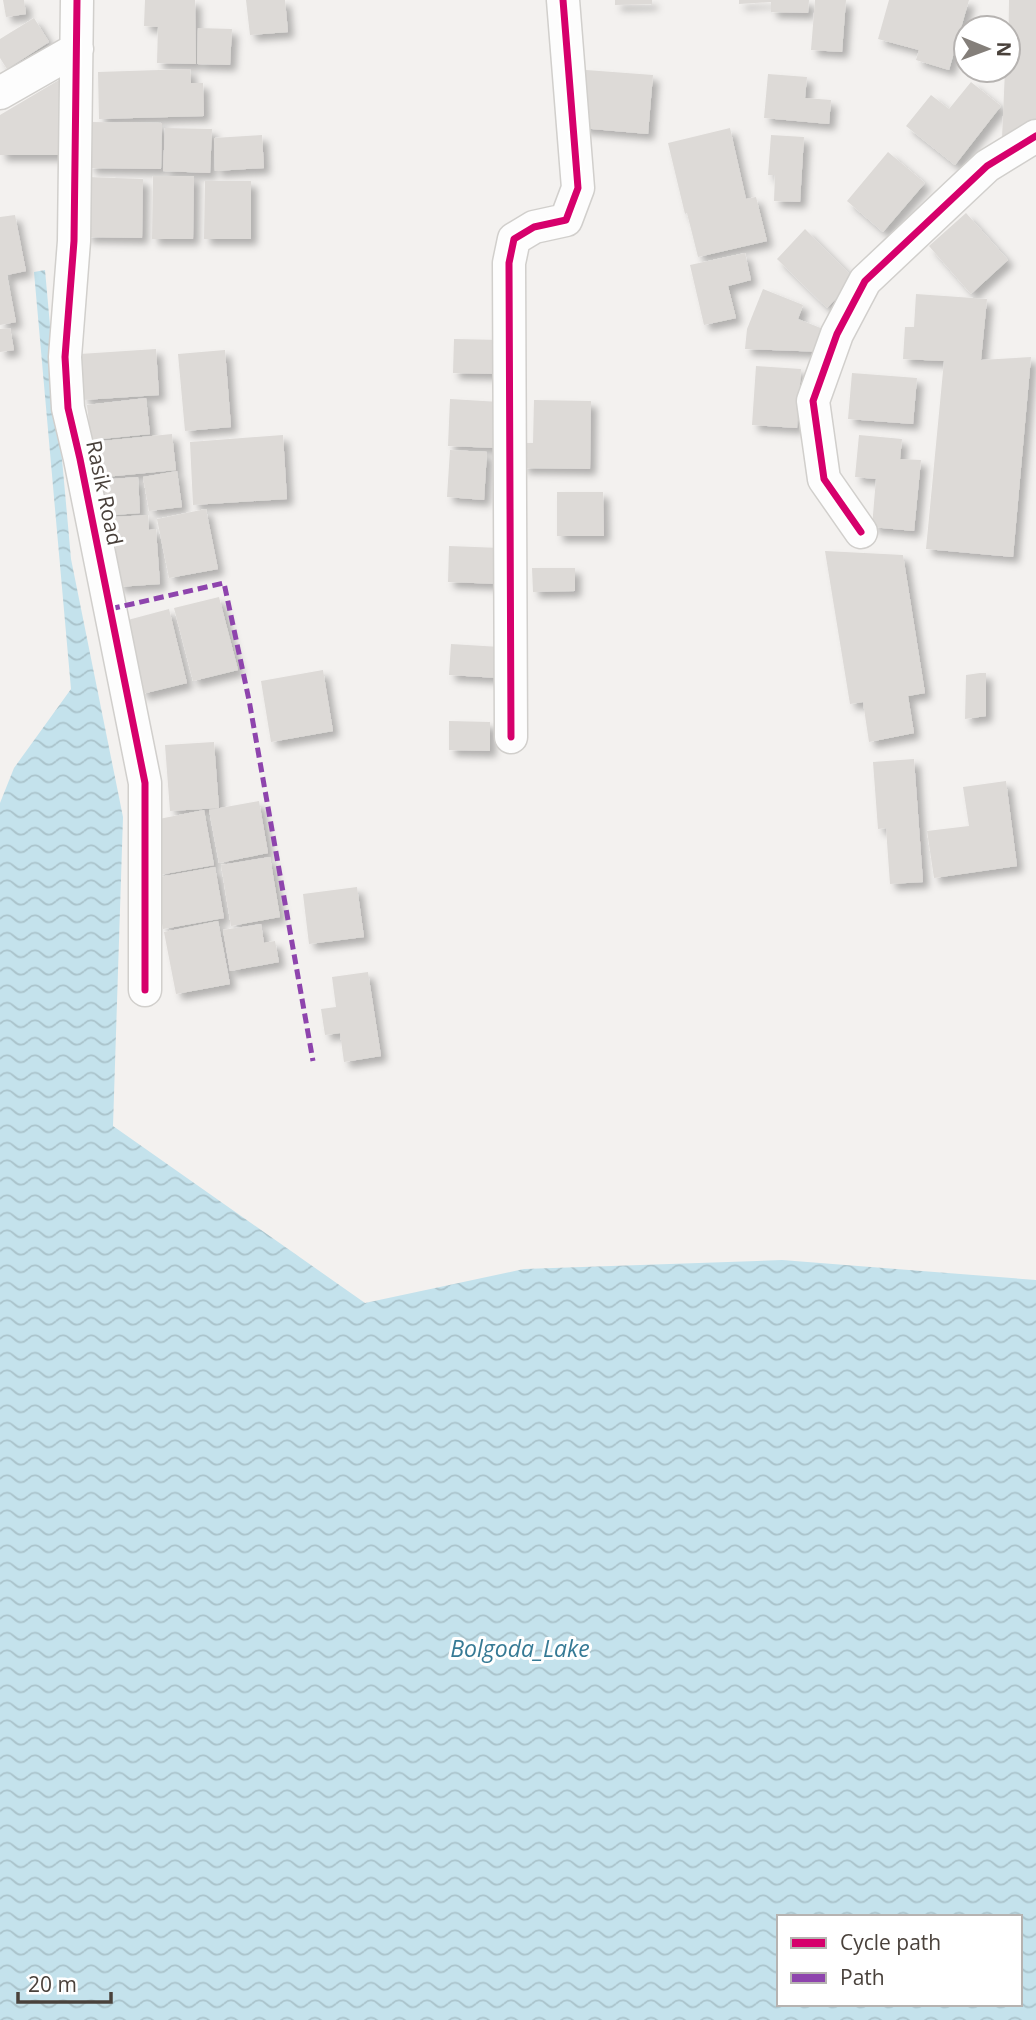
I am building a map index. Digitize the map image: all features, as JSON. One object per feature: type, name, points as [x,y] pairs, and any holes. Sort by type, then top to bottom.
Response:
[{"type":"street","name":"Rasik Road","points":[[77,0],[74,241],[65,357],[68,408],[145,783],[145,990]]},
{"type":"street","points":[[511,737],[509,263],[514,239],[534,227],[566,220],[578,188],[563,0]]},
{"type":"street","points":[[0,93],[77,49]]},
{"type":"street","points":[[861,532],[824,479],[813,401],[837,334],[866,281],[988,166],[1036,136]]},
{"type":"water","name":"Bolgoda_Lake","points":[[45,270],[71,559],[123,817],[113,1126],[365,1303],[524,1269],[782,1260],[1036,1280],[1036,2020],[0,2020],[0,803],[14,768],[71,689],[34,272]]},
{"type":"building","points":[[3,0],[24,0],[26,14],[6,17]]},
{"type":"building","points":[[145,0],[195,0],[196,64],[157,63],[158,27],[144,26]]},
{"type":"building","points":[[246,0],[285,0],[288,32],[250,35]]},
{"type":"building","points":[[615,0],[652,0],[652,4],[615,5]]},
{"type":"building","points":[[739,0],[809,0],[808,13],[771,12],[771,2],[739,4]]},
{"type":"building","points":[[815,0],[846,0],[842,52],[811,50]]},
{"type":"building","points":[[889,0],[969,0],[965,14],[952,14],[952,60],[949,70],[916,60],[919,50],[878,39]]},
{"type":"building","points":[[1009,0],[1036,0],[1036,127],[1021,138],[1002,138],[1004,84],[1022,84],[1022,14],[1009,14]]},
{"type":"building","points":[[34,18],[49,42],[7,69],[0,58],[0,39]]},
{"type":"building","points":[[198,28],[232,29],[230,65],[197,64]]},
{"type":"building","points":[[190,69],[191,83],[203,83],[204,116],[99,119],[98,72]]},
{"type":"building","points":[[586,70],[653,75],[648,134],[581,128]]},
{"type":"building","points":[[69,74],[70,155],[0,155],[0,115]]},
{"type":"building","points":[[768,74],[807,77],[805,98],[831,100],[829,124],[764,118]]},
{"type":"building","points":[[969,84],[974,84],[1001,106],[955,165],[906,126],[931,95],[949,109]]},
{"type":"building","points":[[90,122],[162,123],[161,169],[89,168]]},
{"type":"building","points":[[165,128],[212,129],[210,173],[163,171]]},
{"type":"building","points":[[730,128],[746,199],[756,197],[767,241],[698,257],[668,143]]},
{"type":"building","points":[[262,135],[264,168],[215,171],[214,138]]},
{"type":"building","points":[[771,135],[804,137],[800,202],[774,201],[775,175],[768,175]]},
{"type":"building","points":[[888,152],[925,183],[883,232],[847,201]]},
{"type":"building","points":[[153,176],[194,176],[193,239],[152,239]]},
{"type":"building","points":[[88,177],[143,179],[142,238],[86,237]]},
{"type":"building","points":[[205,181],[251,181],[251,239],[204,239]]},
{"type":"building","points":[[966,213],[1008,260],[971,294],[929,246]]},
{"type":"building","points":[[15,215],[26,271],[7,275],[16,322],[0,325],[0,217]]},
{"type":"building","points":[[805,229],[855,279],[827,308],[777,259]]},
{"type":"building","points":[[745,253],[751,280],[728,286],[736,318],[704,325],[690,265]]},
{"type":"building","points":[[763,289],[803,305],[798,319],[828,331],[825,352],[745,349],[747,329]]},
{"type":"building","points":[[916,294],[987,299],[981,360],[1031,357],[1013,557],[926,549],[944,361],[903,359],[905,327],[914,327]]},
{"type":"building","points":[[10,328],[14,350],[0,352],[0,329]]},
{"type":"building","points":[[454,339],[501,340],[500,374],[453,373]]},
{"type":"building","points":[[156,349],[159,395],[83,400],[80,354]]},
{"type":"building","points":[[225,350],[231,427],[185,431],[178,354]]},
{"type":"building","points":[[756,366],[801,369],[797,428],[752,425]]},
{"type":"building","points":[[852,373],[917,378],[913,424],[848,419]]},
{"type":"building","points":[[146,398],[150,434],[91,440],[87,405]]},
{"type":"building","points":[[450,399],[500,402],[497,448],[448,446]]},
{"type":"building","points":[[534,400],[591,401],[590,469],[522,468],[523,443],[533,443]]},
{"type":"building","points":[[172,434],[176,470],[95,478],[92,442]]},
{"type":"building","points":[[283,435],[287,499],[193,505],[190,442]]},
{"type":"building","points":[[859,435],[902,439],[900,459],[921,460],[914,531],[872,527],[876,479],[855,477]]},
{"type":"building","points":[[450,450],[487,452],[484,500],[447,497]]},
{"type":"building","points":[[177,471],[182,507],[149,511],[143,477]]},
{"type":"building","points":[[138,477],[140,513],[100,516],[98,480]]},
{"type":"building","points":[[557,492],[603,492],[604,536],[557,536]]},
{"type":"building","points":[[206,509],[218,569],[169,578],[157,519]]},
{"type":"building","points":[[148,515],[149,530],[156,529],[160,584],[118,587],[114,517]]},
{"type":"building","points":[[449,546],[501,548],[500,584],[448,582]]},
{"type":"building","points":[[825,551],[903,555],[925,693],[908,696],[914,733],[869,742],[863,702],[850,704]]},
{"type":"building","points":[[532,568],[575,568],[575,591],[533,592]]},
{"type":"building","points":[[219,597],[238,670],[193,681],[174,608]]},
{"type":"building","points":[[169,609],[187,683],[142,694],[124,621]]},
{"type":"building","points":[[451,644],[500,647],[498,678],[449,675]]},
{"type":"building","points":[[323,670],[333,731],[271,742],[261,681]]},
{"type":"building","points":[[986,673],[986,716],[965,719],[966,675]]},
{"type":"building","points":[[449,721],[490,722],[490,751],[449,750]]},
{"type":"building","points":[[214,742],[219,808],[170,811],[165,745]]},
{"type":"building","points":[[914,759],[923,882],[890,884],[886,828],[878,829],[873,762]]},
{"type":"building","points":[[1006,781],[1017,866],[934,878],[927,831],[969,826],[963,787]]},
{"type":"building","points":[[259,801],[268,853],[219,863],[209,810]]},
{"type":"building","points":[[204,810],[214,865],[159,875],[149,821]]},
{"type":"building","points":[[270,857],[280,917],[231,926],[221,865]]},
{"type":"building","points":[[215,867],[224,918],[163,929],[154,878]]},
{"type":"building","points":[[357,887],[364,937],[309,944],[303,894]]},
{"type":"building","points":[[218,921],[230,984],[176,994],[164,932]]},
{"type":"building","points":[[261,924],[264,943],[275,941],[279,962],[230,971],[223,930]]},
{"type":"building","points":[[368,972],[381,1056],[344,1062],[340,1033],[325,1035],[321,1009],[336,1007],[332,977]]},
{"type":"marked path","points":[[110,609],[224,583],[249,700],[313,1061]]},
{"type":"cycle path","points":[[77,0],[74,241],[65,357],[68,408],[145,783],[145,990]]},
{"type":"cycle path","points":[[511,737],[509,263],[514,239],[534,227],[566,220],[578,188],[563,0]]},
{"type":"cycle path","points":[[861,532],[824,479],[813,401],[837,334],[865,281],[987,166],[1036,136]]}]
